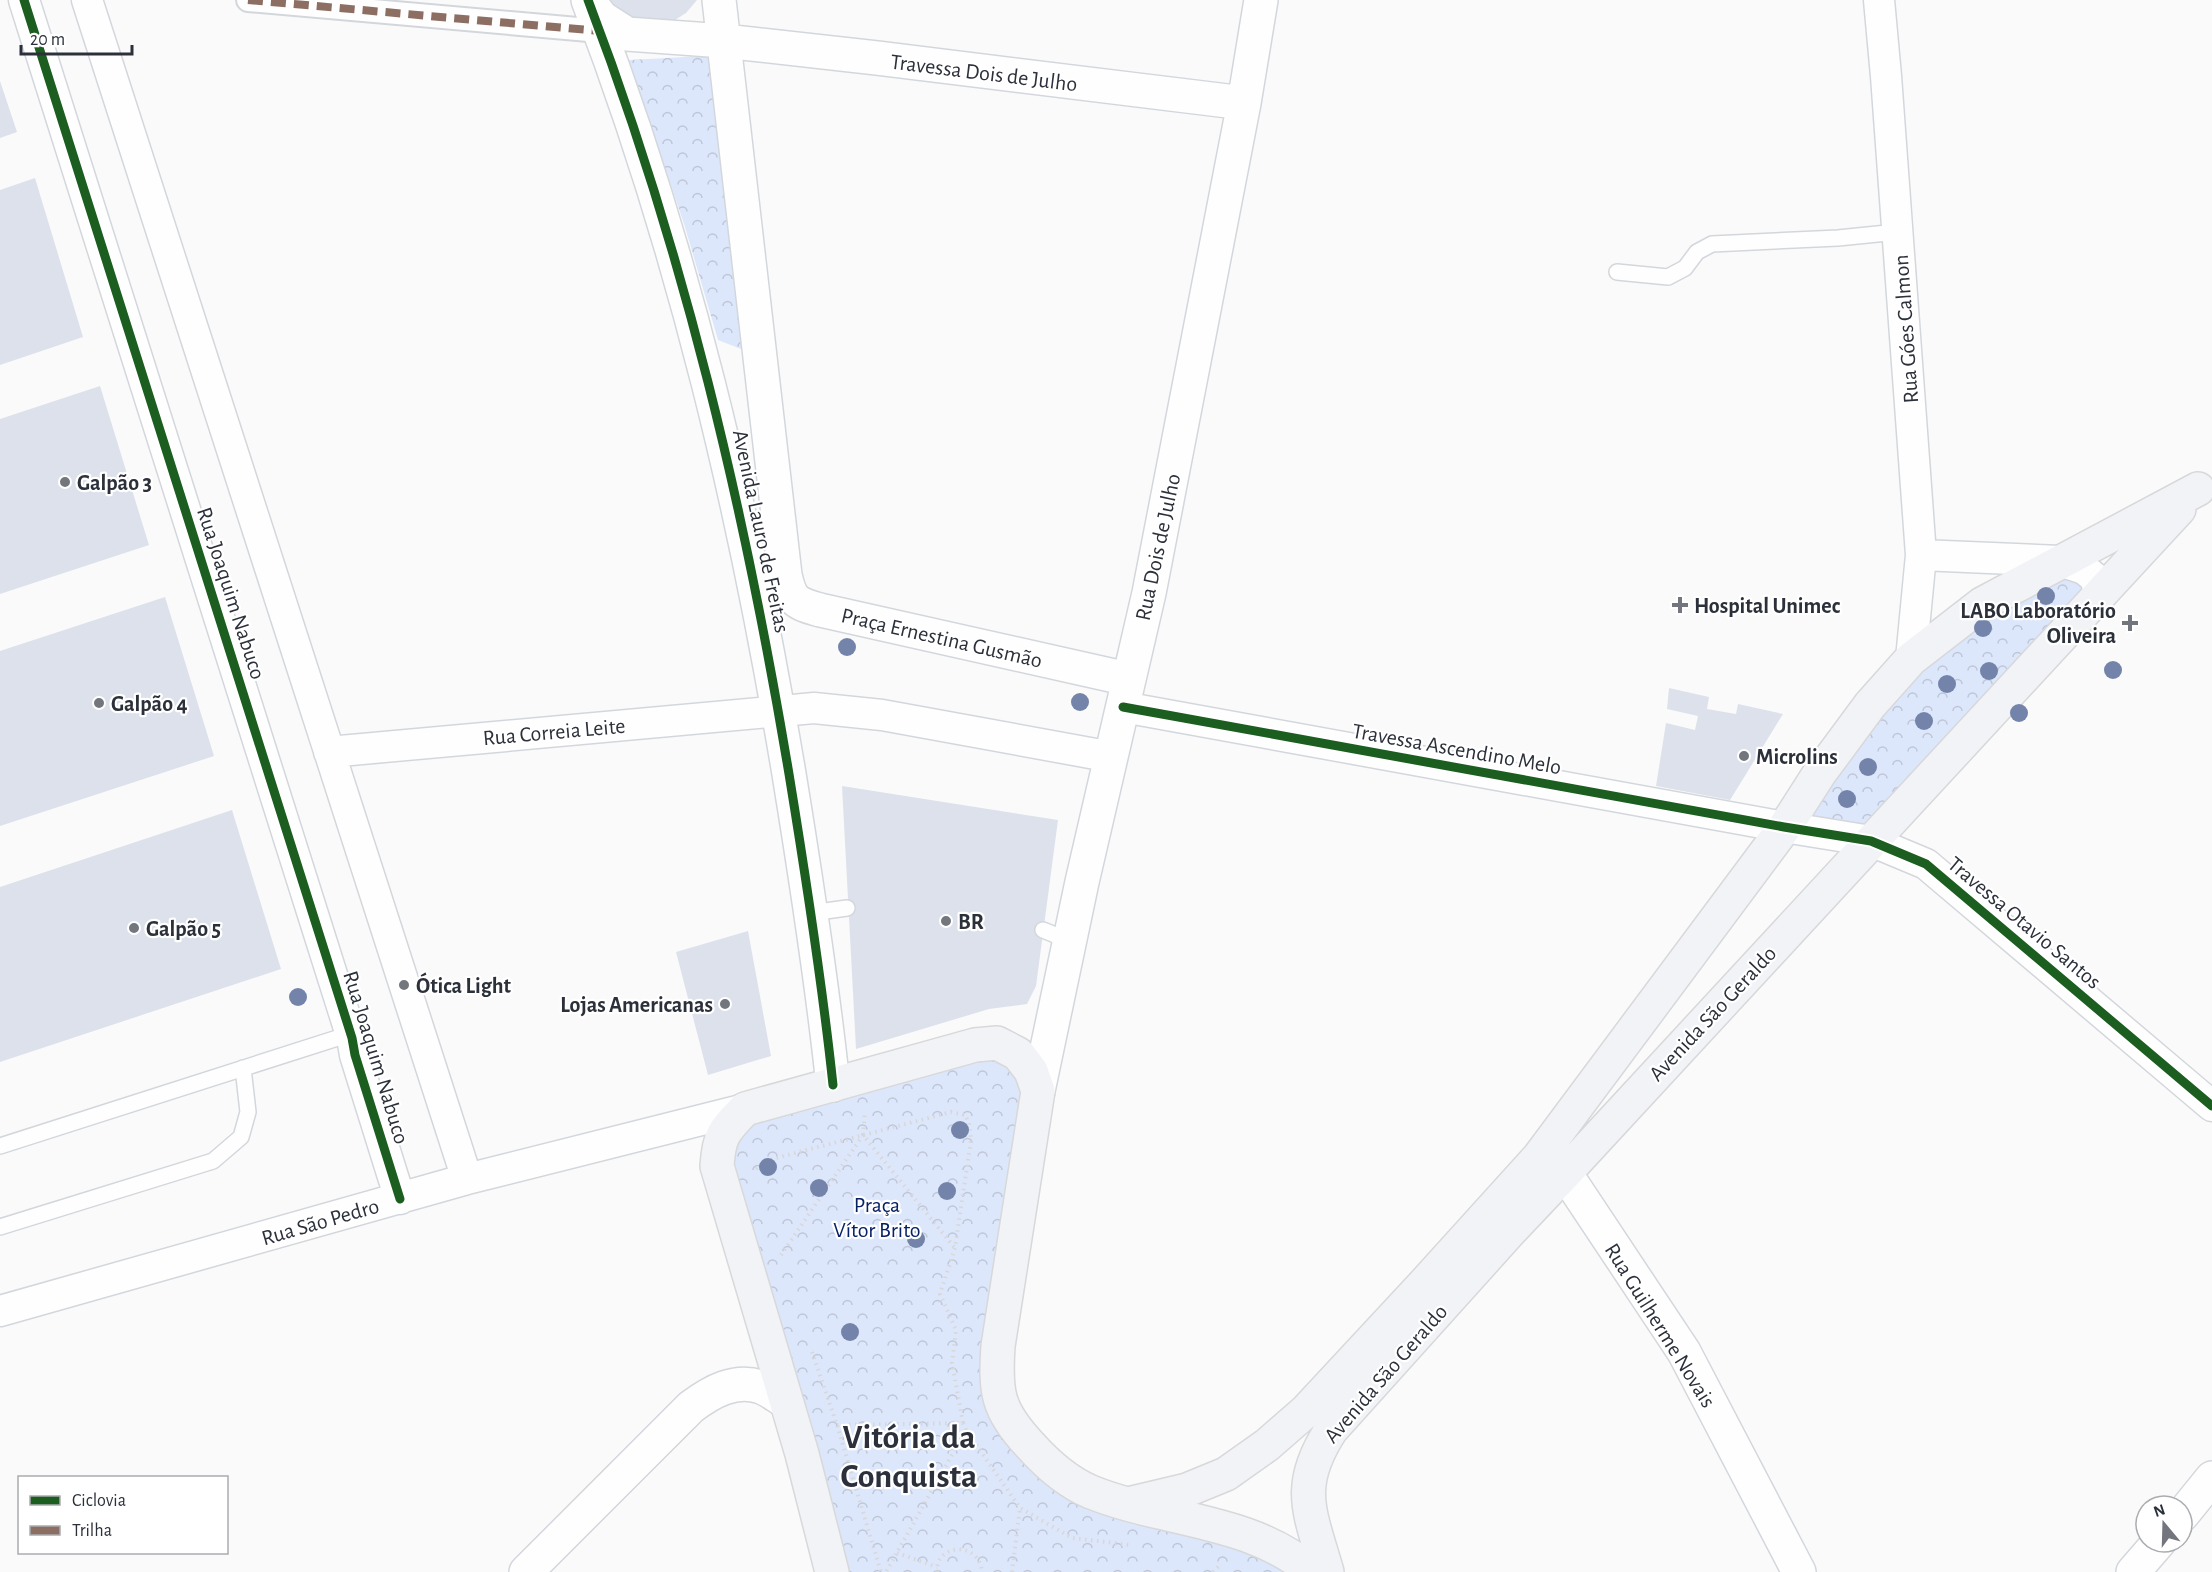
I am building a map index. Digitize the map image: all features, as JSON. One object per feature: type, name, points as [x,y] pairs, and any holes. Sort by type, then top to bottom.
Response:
[{"type":"main road","name":"Avenida São Geraldo","points":[[1327,1572],[1308,1508],[1310,1471],[1319,1449],[1331,1430],[1369,1386],[1511,1230],[1552,1165],[1819,774],[1870,705],[1911,659],[1982,604],[2205,482]]},
{"type":"main road","name":"Avenida São Geraldo","points":[[1128,1504],[1187,1490],[1226,1474],[1267,1445],[1306,1411],[1871,841],[2205,482]]},
{"type":"main road","points":[[832,1572],[802,1454],[717,1166],[719,1142],[728,1127],[745,1109],[975,1046],[997,1043],[1018,1054],[1031,1071],[1038,1091],[998,1346],[996,1377],[999,1400],[1009,1419],[1025,1440],[1051,1466],[1090,1491],[1128,1504],[1247,1535],[1299,1560],[1312,1572]]},
{"type":"street","name":"Rua Joaquim Nabuco","points":[[24,0],[400,1199]]},
{"type":"street","name":"Rua Joaquim Nabuco","points":[[87,0],[467,1179]]},
{"type":"street","points":[[248,0],[600,31]]},
{"type":"street","name":"Avenida Lauro de Freitas","points":[[588,0],[653,188],[693,320],[727,456],[778,711],[811,913],[833,1085]]},
{"type":"street","name":"Travessa Dois de Julho","points":[[588,0],[602,18],[627,34],[662,35],[877,58],[1244,104]]},
{"type":"street","points":[[662,35],[680,29],[692,20],[708,0]]},
{"type":"street","name":"Avenida Lauro de Freitas","points":[[719,0],[785,575],[793,599],[802,605]]},
{"type":"street","name":"Rua Dois de Julho","points":[[1038,1091],[1057,935],[1112,757],[1149,593],[1244,104],[1261,0]]},
{"type":"street","name":"Rua Góes Calmon","points":[[1878,0],[1898,232],[1921,555],[1911,659]]},
{"type":"street","points":[[1921,555],[2061,561],[2084,568],[2095,578],[2100,595]]},
{"type":"street","points":[[762,625],[777,611],[789,606],[802,605]]},
{"type":"street","name":"Praça Ernestina Gusmão","points":[[802,605],[1126,693]]},
{"type":"street","name":"Travessa Ascendino Melo","points":[[1126,693],[1784,827]]},
{"type":"street","points":[[778,711],[814,708],[882,715],[1112,757]]},
{"type":"street","name":"Rua Correia Leite","points":[[329,752],[778,711]]},
{"type":"street","name":"Travessa Otavio Santos","points":[[1784,827],[1871,841],[1926,864],[2212,1106]]},
{"type":"street","name":"Rua São Pedro","points":[[0,1311],[467,1179],[745,1109]]},
{"type":"street","name":"Rua Guilherme Novais","points":[[1552,1165],[1684,1352],[1799,1572]]},
{"type":"street","points":[[526,1572],[691,1407],[709,1393],[733,1384],[760,1387],[785,1401]]},
{"type":"street","points":[[2194,1500],[2212,1478]]},
{"type":"street","points":[[2133,1572],[2149,1554]]},
{"type":"lane","points":[[1617,272],[1668,277],[1685,268],[1697,252],[1712,244],[1838,238],[1898,232]]},
{"type":"lane","points":[[811,913],[847,908]]},
{"type":"lane","points":[[0,1146],[350,1034]]},
{"type":"lane","points":[[0,1227],[213,1161],[241,1137],[248,1112],[243,1068]]},
{"type":"path","points":[[755,1170],[765,1161],[951,1112],[964,1115],[969,1123],[971,1140],[955,1248],[940,1294],[956,1330],[952,1363],[966,1430],[886,1572]]},
{"type":"path","points":[[775,1246],[780,1257],[863,1135]]},
{"type":"path","points":[[863,1135],[955,1248]]},
{"type":"path","points":[[810,1347],[837,1425],[881,1572]]},
{"type":"path","points":[[837,1425],[963,1423]]},
{"type":"path","points":[[1012,1572],[1020,1508]]},
{"type":"path","points":[[897,1553],[937,1569],[943,1555],[954,1549],[968,1550],[978,1557],[982,1572]]},
{"type":"path","points":[[1213,1572],[1219,1566]]},
{"type":"green space","points":[[721,55],[746,351],[718,340],[685,227],[629,60]]},
{"type":"green space","points":[[2060,561],[2095,578],[1871,841],[1784,827],[1870,705]]},
{"type":"green space","name":"Praça Vítor Brito","points":[[975,1045],[1031,1071],[996,1377],[1042,1459],[1312,1572],[832,1572],[719,1142],[728,1127]]},
{"type":"building","points":[[600,0],[697,0],[686,13],[660,26],[630,24]]},
{"type":"building","points":[[0,81],[17,132],[0,138]]},
{"type":"building","points":[[35,178],[83,337],[0,365],[0,190]]},
{"type":"building","name":"Galpão 3","points":[[100,386],[149,545],[0,594],[0,419]]},
{"type":"building","name":"Galpão 4","points":[[165,597],[214,756],[0,826],[0,651]]},
{"type":"building","points":[[1669,688],[1709,697],[1707,709],[1736,714],[1738,704],[1783,714],[1730,800],[1656,786],[1666,723],[1695,730],[1698,716],[1667,709]]},
{"type":"building","name":"BR","points":[[842,786],[1058,820],[1036,986],[1027,1004],[989,1009],[856,1049]]},
{"type":"building","name":"Galpão 5","points":[[232,810],[281,969],[0,1062],[0,887]]},
{"type":"building","name":"Lojas Americanas","points":[[748,931],[771,1056],[708,1075],[676,952]]},
{"type":"marked path","points":[[248,0],[600,31]]},
{"type":"cycle path","points":[[24,0],[352,1038],[355,1055],[400,1199]]},
{"type":"cycle path","points":[[588,0],[654,190],[708,382],[731,479],[753,577],[789,774],[824,1007],[833,1085]]},
{"type":"cycle path","points":[[1123,707],[1871,841],[1926,864],[2212,1106]]},
{"type":"place","name":"Galpão 3","points":[[65,482]]},
{"type":"place","name":"Hospital Unimec","points":[[1680,605]]},
{"type":"place","name":"LABO Laboratório Oliveira","points":[[2130,623]]},
{"type":"place","name":"Galpão 4","points":[[99,703]]},
{"type":"place","name":"Microlins","points":[[1744,756]]},
{"type":"place","name":"BR","points":[[946,921]]},
{"type":"place","name":"Galpão 5","points":[[134,928]]},
{"type":"place","name":"Ótica Light","points":[[404,985]]},
{"type":"place","name":"Lojas Americanas","points":[[725,1004]]},
{"type":"district","name":"Vitória da Conquista","points":[[909,1456]]}]
